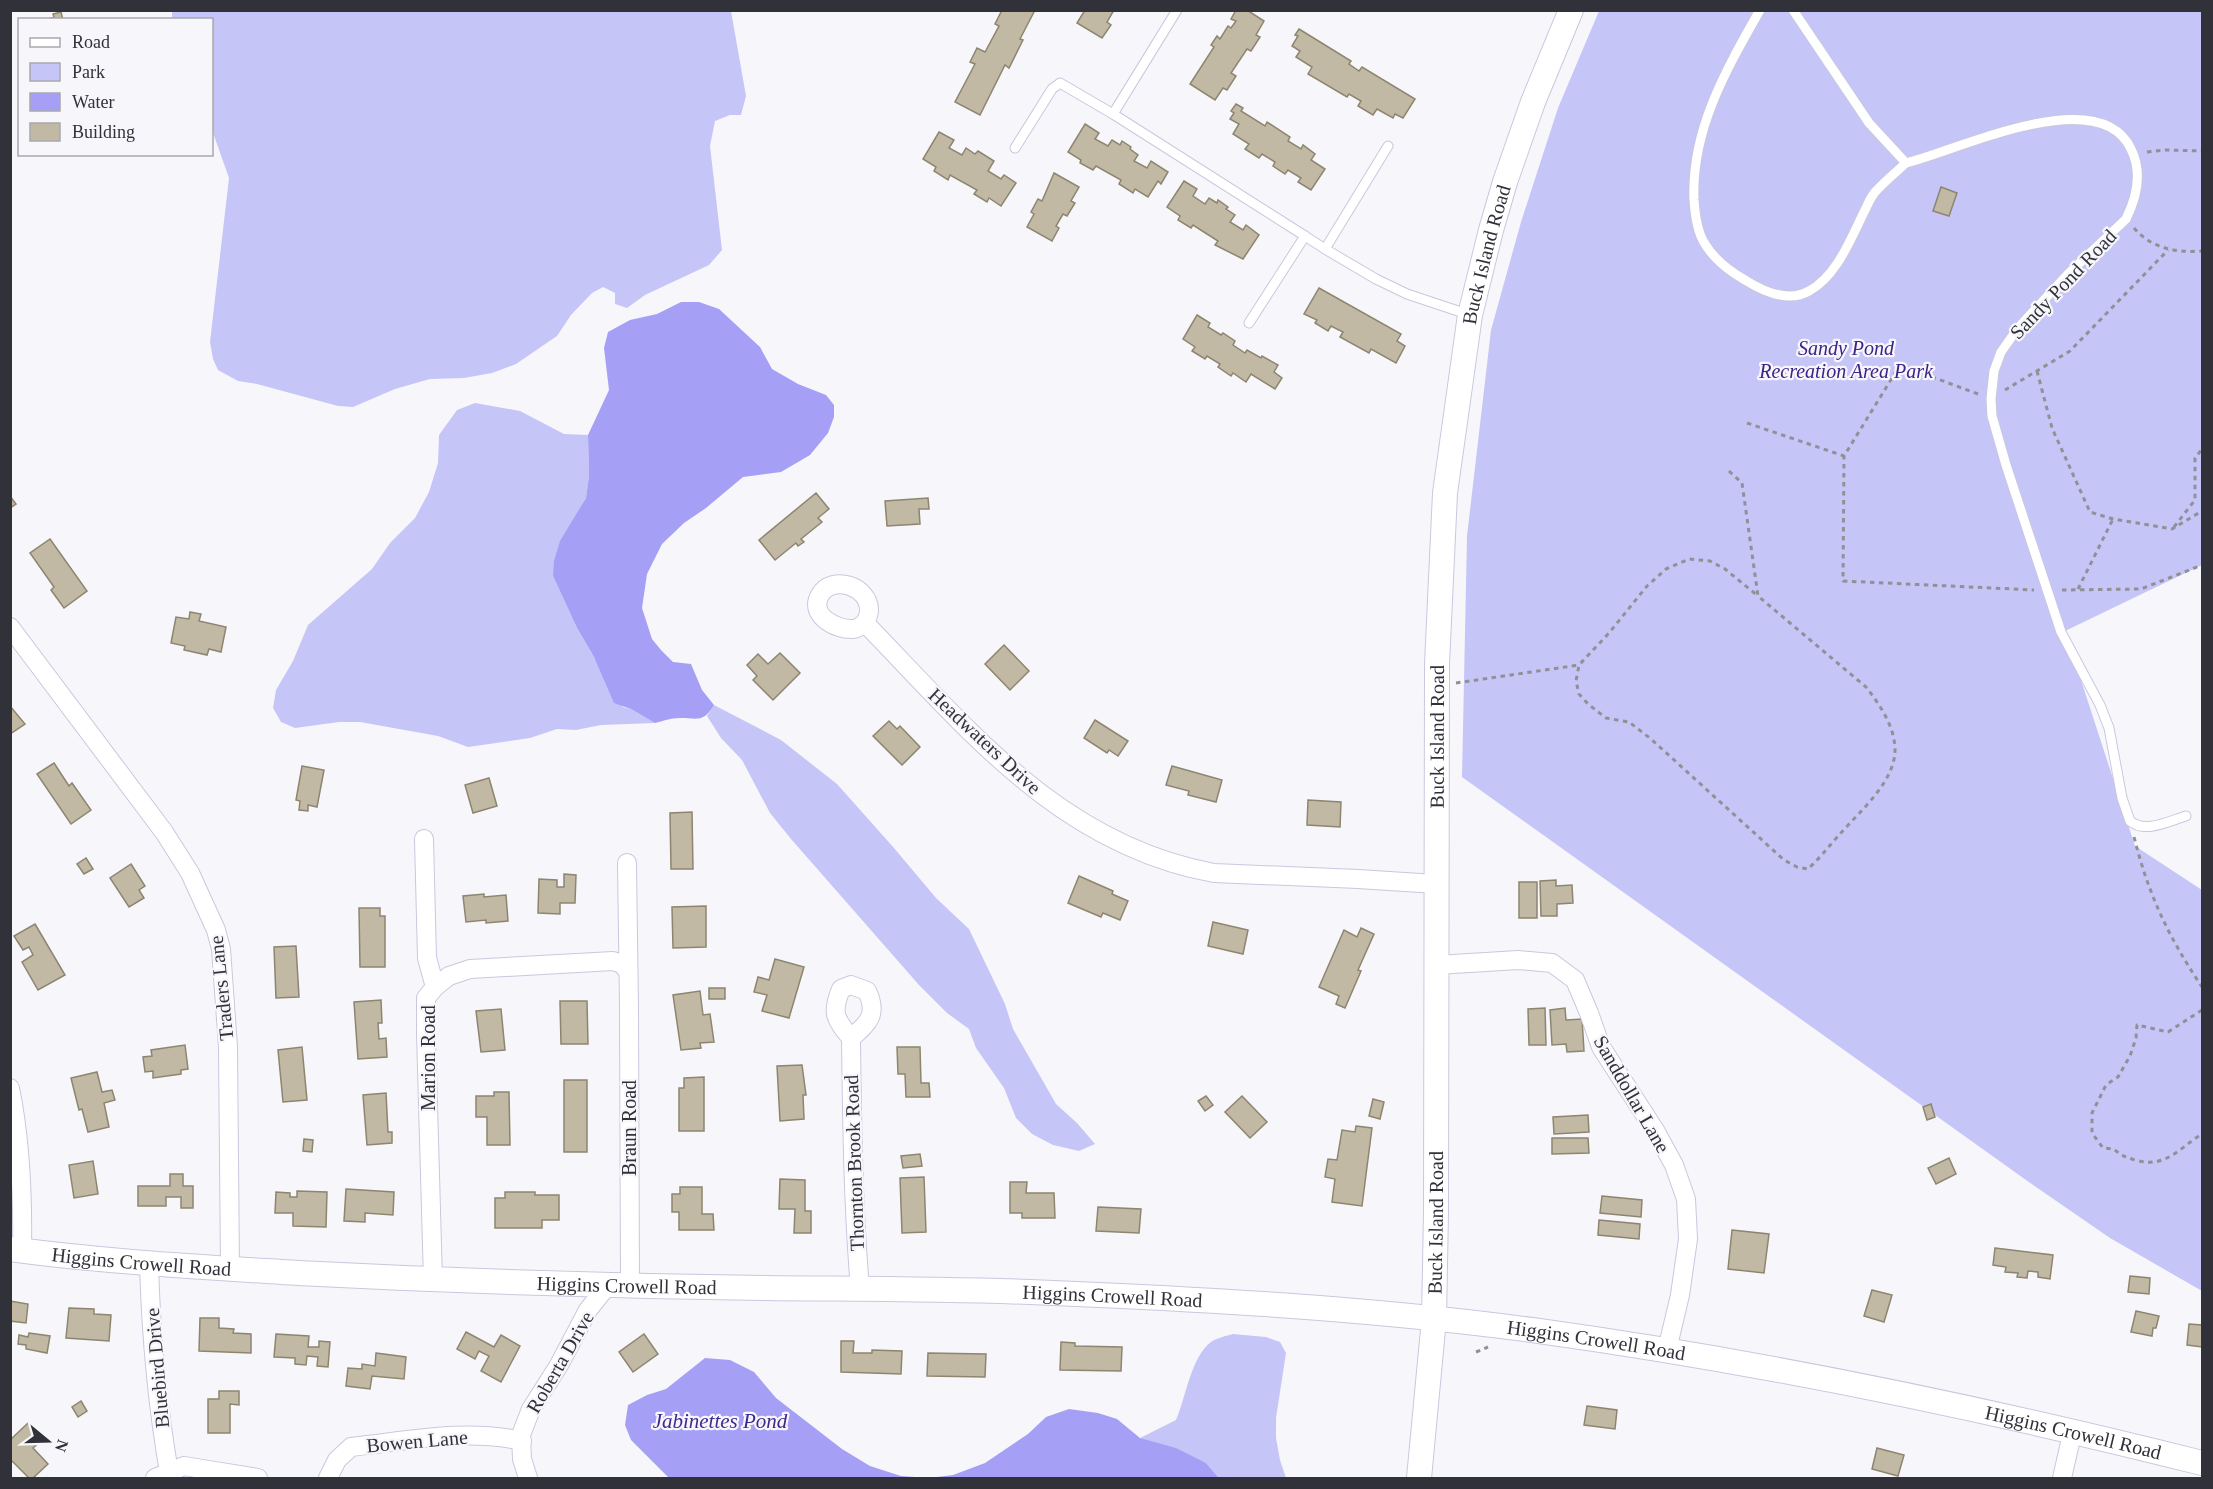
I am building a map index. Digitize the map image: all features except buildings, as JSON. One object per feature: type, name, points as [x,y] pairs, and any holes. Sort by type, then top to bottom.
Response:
[{"type":"main road","name":"Buck Island Road","points":[[1419,1479],[1434,1319],[1437,686],[1445,493],[1470,315],[1505,182],[1533,102],[1571,10]]},
{"type":"main road","name":"Higgins Crowell Road","points":[[16,1250],[149,1264],[433,1280],[1028,1292],[1363,1312],[1536,1331],[1785,1370],[1939,1400],[2073,1430],[2202,1463]]},
{"type":"street","name":"Headwaters Drive","points":[[865,623],[998,759],[1031,788],[1093,830],[1121,845],[1154,858],[1214,873],[1436,884]]},
{"type":"street","name":"Traders Lane","points":[[10,627],[164,832],[190,873],[216,930],[221,949],[228,1047],[230,1269]]},
{"type":"street","name":"Marion Road","points":[[424,839],[427,958],[435,987],[426,998],[433,1280]]},
{"type":"street","name":"Braun Road","points":[[619,1285],[629,1008],[627,863]]},
{"type":"street","name":"Sanddollar Lane","points":[[1437,965],[1518,960],[1551,963],[1575,980],[1601,1047],[1656,1132],[1674,1166],[1686,1199],[1688,1239],[1680,1295],[1667,1350]]},
{"type":"street","points":[[435,987],[449,976],[470,969],[613,961],[621,964],[627,970]]},
{"type":"street","name":"Thornton Brook Road","points":[[851,1038],[852,1169],[860,1289]]},
{"type":"street","points":[[10,1088],[16,1116],[23,1191],[16,1250]]},
{"type":"street","name":"Bluebird Drive","points":[[149,1264],[162,1475]]},
{"type":"street","name":"Roberta Drive","points":[[528,1479],[522,1459],[521,1435],[531,1409],[559,1365],[588,1310],[619,1285]]},
{"type":"street","points":[[2062,1479],[2073,1430]]},
{"type":"street","name":"Bowen Lane","points":[[328,1479],[337,1460],[351,1447],[473,1435],[505,1437],[522,1441]]},
{"type":"street","points":[[162,1475],[184,1466],[258,1479]]},
{"type":"lane","points":[[1113,114],[1177,10]]},
{"type":"lane","points":[[1760,10],[1727,68],[1710,105],[1700,140],[1693,178],[1698,227],[1705,245],[1728,269],[1748,282],[1790,298],[1809,291],[1837,264],[1875,191],[1906,163],[2017,128],[2055,119],[2086,119],[2104,124],[2126,138],[2134,154]]},
{"type":"lane","points":[[1793,10],[1869,123],[1906,163]]},
{"type":"lane","points":[[1015,148],[1052,89],[1060,83],[1376,279],[1407,294],[1470,315]]},
{"type":"lane","points":[[1325,249],[1388,146]]},
{"type":"lane","name":"Sandy Pond Road","points":[[2130,821],[2122,798],[2109,728],[2100,705],[2061,632],[2006,465],[1992,416],[1991,399],[1994,371],[2001,352],[2018,328],[2068,274],[2126,219],[2134,203],[2139,177],[2134,154]]},
{"type":"lane","points":[[1248,323],[1305,236]]},
{"type":"lane","points":[[2130,821],[2142,827],[2154,826],[2186,816]]},
{"type":"path","points":[[2134,154],[2166,150],[2202,151]]},
{"type":"path","points":[[2126,219],[2143,239],[2168,250],[2202,251]]},
{"type":"path","points":[[2168,250],[2070,351],[1991,399],[1900,364],[1845,456],[1843,581],[2046,590],[2141,589],[2202,565]]},
{"type":"path","points":[[2037,371],[2052,428],[2090,512],[2114,519],[2172,529],[2202,511]]},
{"type":"path","points":[[1747,423],[1845,456]]},
{"type":"path","points":[[2172,529],[2195,500],[2195,458],[2202,449]]},
{"type":"path","points":[[1729,471],[1742,483],[1758,596]]},
{"type":"path","points":[[2078,589],[2114,519]]},
{"type":"path","points":[[1689,559],[1710,561],[1725,569],[1758,596],[1866,687],[1879,703],[1893,735],[1895,751],[1890,770],[1879,791],[1808,869],[1797,867],[1784,860],[1715,796],[1629,722],[1606,718],[1588,705],[1580,694],[1576,681],[1579,665],[1609,633],[1647,586],[1666,569],[1689,559]]},
{"type":"path","points":[[1437,686],[1579,665]]},
{"type":"path","points":[[2130,821],[2153,901],[2170,936],[2202,987]]},
{"type":"path","points":[[2202,1010],[2168,1032],[2137,1025],[2136,1038],[2130,1056],[2118,1077],[2106,1085],[2092,1113],[2092,1133],[2103,1148],[2114,1149],[2121,1156],[2142,1162],[2161,1162],[2175,1155],[2202,1134]]},
{"type":"green space","points":[[172,11],[731,11],[746,96],[741,115],[730,115],[715,121],[710,146],[722,250],[709,265],[645,295],[627,308],[615,304],[615,293],[603,287],[592,293],[571,315],[557,336],[516,364],[492,373],[464,378],[430,379],[395,389],[353,407],[338,406],[238,381],[218,370],[210,342],[229,178],[213,133],[213,18],[172,18]]},
{"type":"green space","name":"Sandy Pond Recreation Area Park","points":[[1599,11],[2202,11],[2202,565],[2065,631],[2135,846],[2202,890],[2202,1291],[2110,1238],[2026,1180],[1462,777],[1467,536],[1491,330],[1521,222],[1558,108]]},
{"type":"green space","points":[[475,403],[520,411],[564,434],[588,435],[589,476],[586,498],[577,514],[553,576],[577,628],[623,707],[655,723],[601,725],[576,730],[557,729],[530,738],[468,747],[438,736],[360,722],[339,722],[295,728],[281,722],[273,708],[276,690],[293,661],[308,625],[372,569],[390,543],[415,518],[429,492],[438,463],[439,435],[457,410]]},
{"type":"green space","points":[[714,705],[781,740],[837,784],[936,898],[969,929],[1005,1004],[1013,1029],[1056,1104],[1095,1144],[1079,1151],[1053,1145],[1032,1134],[1016,1118],[1004,1088],[976,1048],[969,1029],[947,1013],[919,985],[770,813],[742,760],[721,738],[707,716]]},
{"type":"green space","points":[[1233,1334],[1266,1337],[1280,1342],[1286,1353],[1276,1418],[1276,1438],[1286,1478],[1219,1478],[1206,1463],[1140,1438],[1176,1420],[1198,1357],[1211,1342]]},
{"type":"water","points":[[681,302],[699,302],[719,309],[760,347],[772,369],[798,384],[826,395],[834,405],[834,417],[828,433],[810,455],[781,472],[743,477],[684,523],[662,544],[647,574],[642,608],[652,639],[673,662],[691,664],[702,690],[714,705],[707,715],[700,718],[677,718],[655,723],[631,709],[614,703],[594,657],[577,628],[553,576],[554,561],[560,541],[586,498],[589,476],[588,435],[609,390],[604,348],[608,332],[630,320],[657,314]]},
{"type":"water","name":"Jabinettes Pond","points":[[705,1358],[730,1360],[754,1372],[776,1398],[842,1449],[870,1466],[901,1476],[929,1478],[669,1478],[631,1440],[625,1425],[628,1405],[647,1395],[666,1389]]},
{"type":"water","points":[[1069,1409],[1098,1413],[1117,1419],[1140,1438],[1176,1448],[1206,1463],[1219,1478],[929,1478],[953,1475],[985,1463],[1028,1434],[1046,1417]]}]
